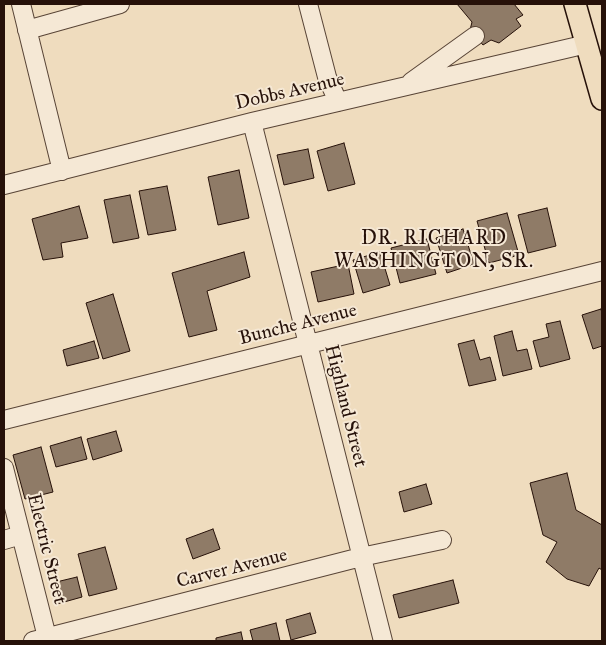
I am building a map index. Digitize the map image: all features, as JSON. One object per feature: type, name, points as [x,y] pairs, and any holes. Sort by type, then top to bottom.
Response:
[{"type":"main road","points":[[575,4],[602,99]]},
{"type":"street","points":[[21,4],[62,171]]},
{"type":"street","points":[[27,30],[120,4]]},
{"type":"street","points":[[308,4],[327,77],[338,102]]},
{"type":"street","points":[[404,87],[475,36]]},
{"type":"street","name":"Dobbs Avenue","points":[[4,185],[252,122],[587,44]]},
{"type":"street","name":"Highland Street","points":[[252,122],[383,641]]},
{"type":"street","name":"Bunche Avenue","points":[[4,420],[602,270]]},
{"type":"street","name":"Electric Street","points":[[4,468],[21,535],[42,640]]},
{"type":"street","points":[[4,540],[21,535]]},
{"type":"street","name":"Carver Avenue","points":[[42,640],[362,557],[442,540]]},
{"type":"building","points":[[457,4],[514,4],[523,15],[516,19],[521,26],[499,43],[491,40],[483,45],[470,30],[472,22]]},
{"type":"building","points":[[344,143],[355,184],[328,191],[317,151]]},
{"type":"building","points":[[308,149],[314,178],[284,185],[277,155]]},
{"type":"building","points":[[239,170],[249,218],[218,225],[208,177]]},
{"type":"building","points":[[167,186],[176,230],[148,235],[139,191]]},
{"type":"building","points":[[130,195],[139,238],[113,243],[104,200]]},
{"type":"building","points":[[79,206],[88,238],[61,243],[63,257],[43,260],[32,219]]},
{"type":"building","points":[[547,208],[556,246],[528,253],[518,215]]},
{"type":"building","points":[[507,213],[519,255],[489,263],[477,221]]},
{"type":"building","points":[[463,229],[474,264],[447,273],[436,238]]},
{"type":"building","points":[[427,239],[436,274],[400,283],[391,248]]},
{"type":"building","points":[[244,252],[250,277],[207,291],[217,330],[189,337],[172,273]]},
{"type":"building","points":[[380,252],[390,285],[363,293],[353,260]]},
{"type":"building","points":[[348,264],[354,294],[318,302],[311,272]]},
{"type":"building","points":[[113,294],[130,351],[103,359],[86,303]]},
{"type":"building","points":[[601,309],[602,346],[593,349],[582,315]]},
{"type":"building","points":[[560,321],[570,359],[540,367],[533,341],[549,337],[546,324]]},
{"type":"building","points":[[512,331],[517,351],[527,349],[532,369],[503,376],[494,336]]},
{"type":"building","points":[[474,340],[480,360],[490,357],[496,380],[469,386],[458,344]]},
{"type":"building","points":[[94,341],[99,358],[67,366],[63,350]]},
{"type":"building","points":[[116,431],[122,451],[93,460],[87,439]]},
{"type":"building","points":[[81,437],[87,459],[56,467],[50,446]]},
{"type":"building","points":[[41,447],[53,492],[25,499],[13,455]]},
{"type":"building","points":[[567,473],[576,510],[602,525],[602,570],[599,568],[589,586],[567,579],[546,562],[557,542],[543,535],[530,483]]},
{"type":"building","points":[[426,484],[432,504],[404,512],[399,492]]},
{"type":"building","points":[[213,529],[220,549],[193,559],[186,539]]},
{"type":"building","points":[[105,547],[117,589],[89,596],[78,554]]},
{"type":"building","points":[[77,577],[82,597],[57,604],[52,583]]},
{"type":"building","points":[[453,580],[459,603],[399,618],[393,595]]},
{"type":"building","points":[[310,613],[316,633],[291,640],[286,620]]},
{"type":"building","points":[[276,623],[280,641],[253,641],[250,630]]},
{"type":"building","points":[[241,632],[243,641],[216,641],[216,638]]},
{"type":"district","name":"DR. RICHARD WASHINGTON, SR.","points":[[434,250]]}]
